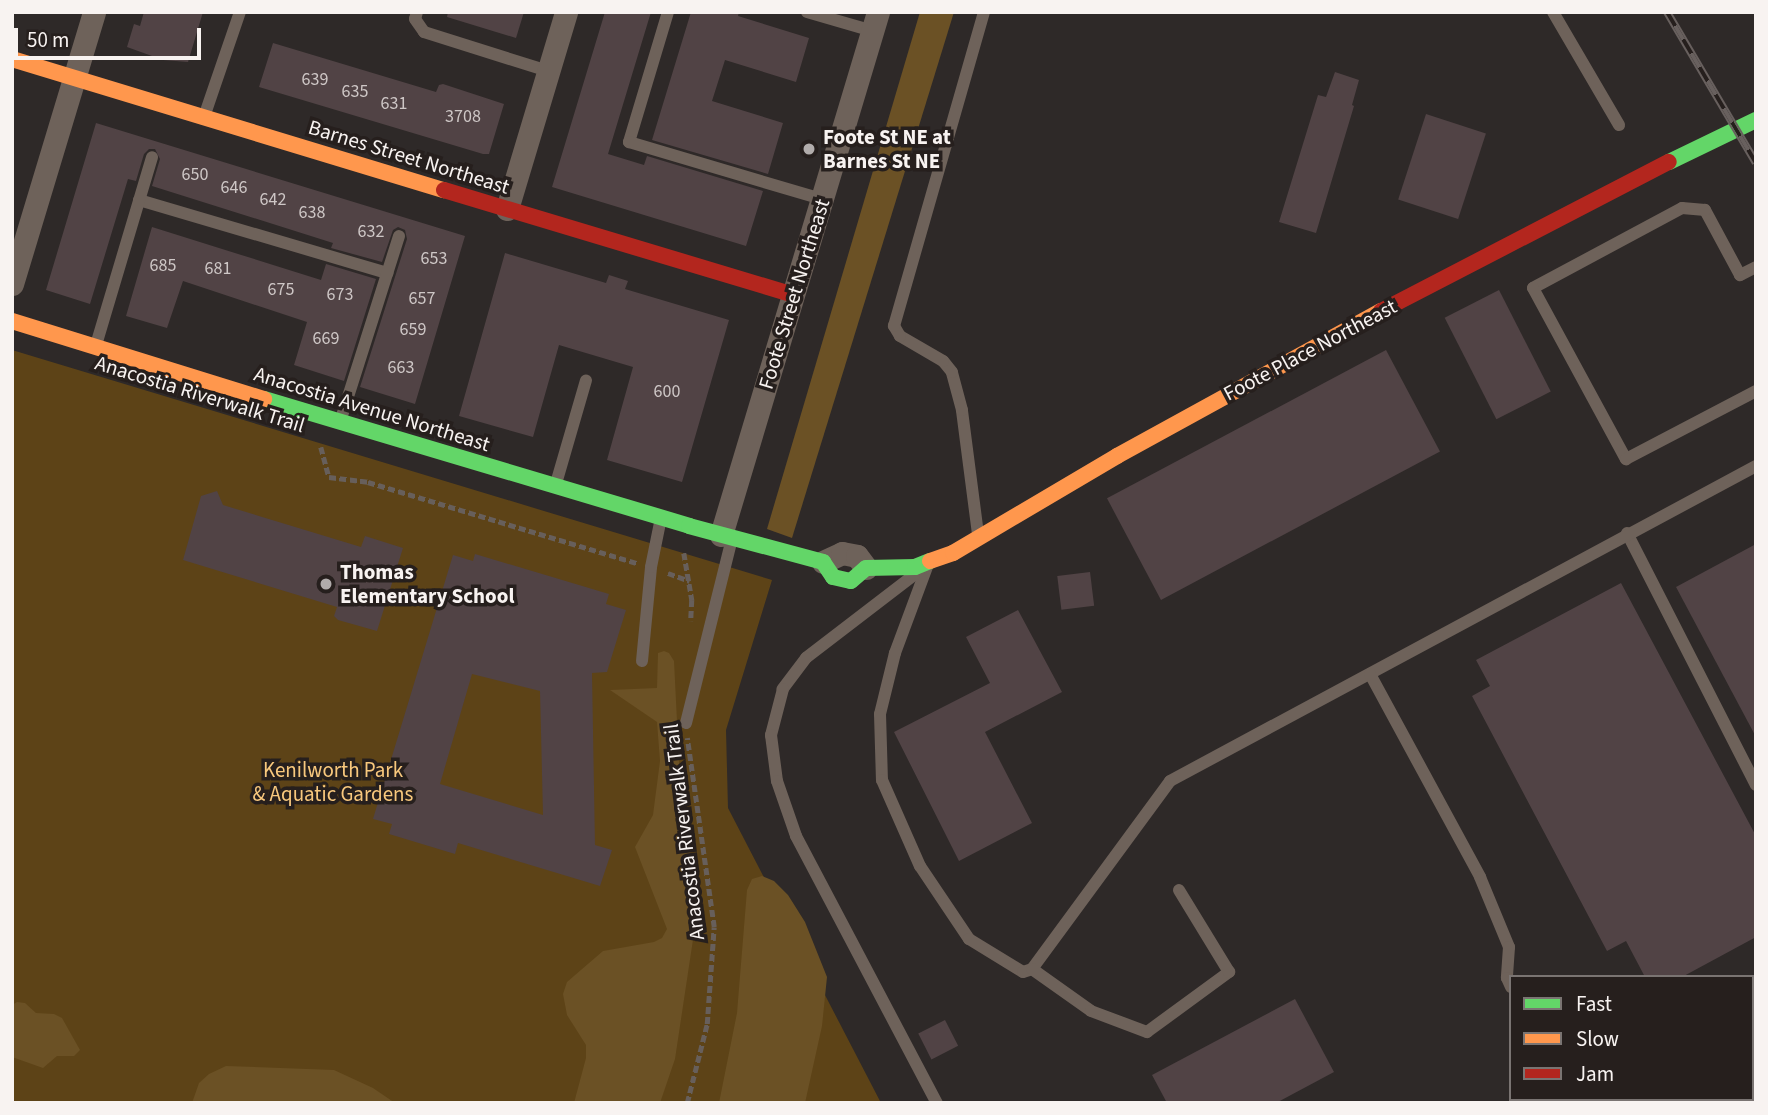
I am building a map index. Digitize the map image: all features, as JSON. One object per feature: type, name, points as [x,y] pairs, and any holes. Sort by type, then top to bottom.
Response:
[{"type":"street","points":[[12,284],[94,12]]},
{"type":"street","points":[[507,209],[566,12]]},
{"type":"street","name":"Foote Street Northeast","points":[[727,537],[793,295],[876,22]]},
{"type":"street","name":"Barnes Street Northeast","points":[[12,59],[793,295]]},
{"type":"street","name":"Foote Place Northeast","points":[[727,537],[823,562],[842,553],[857,556],[866,568],[905,569],[928,564],[1315,346],[1631,180],[1756,120]]},
{"type":"street","name":"Anacostia Avenue Northeast","points":[[12,321],[340,423],[727,537]]},
{"type":"lane","points":[[204,117],[240,12]]},
{"type":"lane","points":[[417,12],[415,19],[424,32],[548,71]]},
{"type":"lane","points":[[668,12],[629,142],[822,199]]},
{"type":"lane","points":[[807,12],[876,22]]},
{"type":"lane","points":[[978,538],[962,410],[952,372],[943,361],[900,336],[894,326],[984,12]]},
{"type":"lane","points":[[1553,12],[1619,125]]},
{"type":"lane","points":[[96,346],[152,157]]},
{"type":"lane","points":[[139,200],[387,273]]},
{"type":"lane","points":[[1756,267],[1740,275],[1705,210],[1682,208],[1534,288],[1626,460],[1756,391]]},
{"type":"lane","points":[[340,423],[399,236]]},
{"type":"lane","points":[[555,486],[586,380]]},
{"type":"lane","points":[[928,564],[895,653],[880,714],[882,780],[920,866],[969,939],[1023,972],[1032,969],[1170,781],[1628,533],[1756,467]]},
{"type":"lane","points":[[642,661],[651,567],[661,518]]},
{"type":"lane","points":[[1628,533],[1756,785]]},
{"type":"lane","points":[[686,723],[727,537]]},
{"type":"lane","points":[[928,564],[806,658],[783,689],[771,736],[777,781],[796,836],[937,1103]]},
{"type":"lane","points":[[1370,674],[1480,877],[1509,947],[1509,982]]},
{"type":"lane","points":[[1032,969],[1091,1011],[1147,1032],[1229,972],[1179,890]]},
{"type":"path","name":"Anacostia Riverwalk Trail","points":[[309,444],[323,448],[329,477],[368,482],[638,563]]},
{"type":"path","points":[[682,547],[690,581],[690,626]]},
{"type":"path","points":[[664,572],[690,581]]},
{"type":"path","name":"Anacostia Riverwalk Trail","points":[[686,723],[714,927],[708,1024],[687,1103]]},
{"type":"green space","name":"Kenilworth Park & Aquatic Gardens","points":[[12,350],[772,580],[726,730],[728,808],[881,1103],[12,1103]]},
{"type":"shaded area","points":[[920,12],[954,12],[792,538],[767,529]]},
{"type":"shaded area","points":[[658,653],[669,653],[674,661],[680,781],[690,846],[694,933],[675,1059],[660,1103],[574,1103],[586,1058],[586,1045],[567,1015],[563,994],[567,982],[603,951],[654,942],[662,938],[667,929],[635,847],[653,815],[660,761],[657,722],[610,690],[657,688]]},
{"type":"shaded area","points":[[762,876],[774,881],[788,895],[805,922],[827,977],[822,1026],[805,1103],[719,1103],[737,1013],[747,890],[752,879]]},
{"type":"shaded area","points":[[17,1002],[25,1003],[36,1013],[54,1014],[62,1018],[80,1050],[74,1056],[57,1056],[43,1068],[12,1057],[12,1005]]},
{"type":"shaded area","points":[[226,1066],[334,1070],[373,1088],[395,1103],[192,1103],[199,1083],[209,1074]]},
{"type":"building","points":[[144,12],[203,12],[188,62],[163,60],[127,47],[134,24],[140,26]]},
{"type":"building","points":[[448,12],[524,12],[516,38],[447,17]]},
{"type":"building","points":[[605,12],[651,12],[608,154],[644,165],[647,156],[763,191],[746,246],[552,187]]},
{"type":"building","points":[[691,12],[739,12],[738,16],[809,38],[796,82],[725,60],[712,101],[783,123],[768,174],[652,140]]},
{"type":"building","points":[[273,43],[436,92],[439,85],[443,84],[504,104],[489,154],[259,87]]},
{"type":"building","points":[[1335,72],[1359,80],[1352,105],[1354,106],[1316,233],[1279,222],[1318,95],[1326,97]]},
{"type":"building","points":[[1426,114],[1486,133],[1458,219],[1398,200]]},
{"type":"building","points":[[96,123],[465,236],[415,404],[360,387],[407,239],[405,230],[398,227],[393,230],[382,262],[331,248],[333,243],[152,186],[160,159],[155,149],[149,149],[144,154],[136,181],[128,179],[90,304],[46,290]]},
{"type":"building","points":[[152,227],[321,280],[326,264],[376,279],[344,381],[294,365],[307,322],[183,281],[167,328],[126,316]]},
{"type":"building","points":[[505,253],[606,283],[609,275],[628,281],[625,289],[729,320],[682,482],[607,460],[633,367],[559,345],[533,437],[459,416]]},
{"type":"building","points":[[1499,290],[1551,392],[1496,419],[1445,318]]},
{"type":"building","points":[[1386,350],[1440,452],[1161,600],[1107,498]]},
{"type":"building","name":"Thomas Elementary School","points":[[217,491],[223,505],[361,547],[365,536],[403,548],[377,631],[338,620],[334,616],[337,607],[183,560],[201,496]]},
{"type":"building","points":[[1756,544],[1756,737],[1676,587]]},
{"type":"building","points":[[475,554],[609,594],[606,604],[626,610],[607,672],[592,673],[595,845],[612,850],[600,886],[458,843],[455,854],[389,834],[392,824],[373,819],[453,555],[473,561]],"holes":[[[472,674],[540,691],[543,815],[440,784]]]},
{"type":"building","points":[[1090,572],[1094,606],[1061,610],[1057,576]]},
{"type":"building","points":[[1621,583],[1756,836],[1756,937],[1686,975],[1644,975],[1626,941],[1607,951],[1472,696],[1490,686],[1476,660]]},
{"type":"building","points":[[1018,610],[1062,692],[985,732],[1032,823],[959,861],[894,732],[990,683],[966,637]]},
{"type":"building","points":[[1295,999],[1334,1072],[1276,1103],[1167,1103],[1152,1075]]},
{"type":"building","points":[[945,1020],[958,1046],[931,1059],[918,1034]]},
{"type":"railway","points":[[1667,12],[1756,163]]},
{"type":"traffic: fast","points":[[1669,162],[1756,120]]},
{"type":"traffic: fast","points":[[264,399],[689,526],[823,562],[833,577],[851,581],[866,568],[915,567],[930,561]]},
{"type":"traffic: slow","points":[[12,59],[444,190]]},
{"type":"traffic: slow","points":[[930,561],[953,553],[1117,456],[1381,311]]},
{"type":"traffic: slow","points":[[12,321],[264,399]]},
{"type":"traffic: jam","points":[[1381,311],[1669,162]]},
{"type":"traffic: jam","points":[[444,190],[793,295]]},
{"type":"place","name":"Foote St NE at Barnes St NE","points":[[809,149]]},
{"type":"place","name":"Thomas Elementary School","points":[[326,584]]}]
